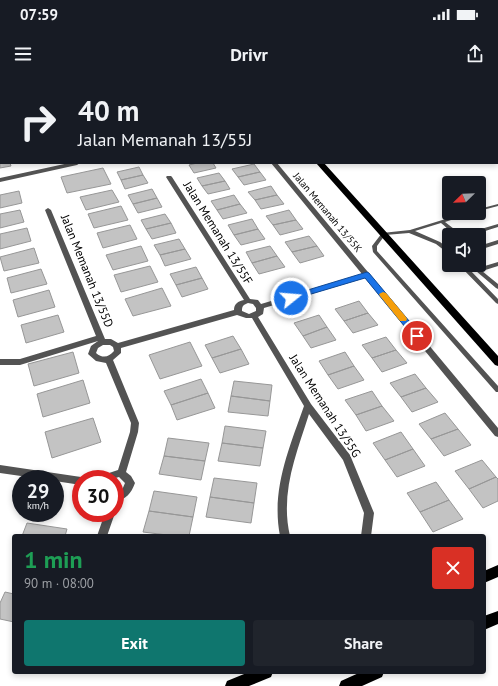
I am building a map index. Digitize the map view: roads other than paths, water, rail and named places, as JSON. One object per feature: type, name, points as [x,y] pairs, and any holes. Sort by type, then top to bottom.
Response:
[{"type":"main road","points":[[321,164],[498,362]]},
{"type":"main road","points":[[486,576],[498,571]]},
{"type":"main road","points":[[486,622],[498,617]]},
{"type":"main road","points":[[232,686],[261,674]]},
{"type":"main road","points":[[346,686],[373,674]]},
{"type":"street","points":[[0,180],[72,164]]},
{"type":"street","name":"Jalan Memanah 13/55K","points":[[275,164],[498,434]]},
{"type":"street","name":"Jalan Memanah 13/55F","points":[[169,177],[248,301]]},
{"type":"street","name":"Jalan Memanah 13/55D","points":[[48,210],[101,340]]},
{"type":"street","points":[[260,307],[367,275]]},
{"type":"street","points":[[238,312],[238,307],[241,303],[248,301],[255,302],[260,307]]},
{"type":"street","points":[[238,312],[245,317],[254,316],[260,312],[260,307]]},
{"type":"street","points":[[0,362],[20,362],[101,340],[111,342],[117,346],[238,312]]},
{"type":"street","name":"Jalan Memanah 13/55G","points":[[254,316],[308,406],[347,458],[369,513],[366,534]]},
{"type":"street","points":[[101,340],[93,350],[92,354],[96,359],[102,361],[109,360],[115,356],[118,351],[117,346]]},
{"type":"street","points":[[109,360],[135,423],[134,432],[122,470]]},
{"type":"street","points":[[285,534],[282,526],[284,484],[308,406]]},
{"type":"street","points":[[0,469],[72,480]]},
{"type":"street","points":[[124,476],[127,477],[130,483],[128,490],[124,495]]},
{"type":"street","points":[[103,534],[107,522]]},
{"type":"lane","points":[[486,208],[498,205]]},
{"type":"lane","points":[[446,220],[410,231],[384,234],[374,246],[375,251],[498,390]]},
{"type":"lane","points":[[442,221],[450,228]]},
{"type":"lane","points":[[486,228],[498,225]]},
{"type":"lane","points":[[410,231],[438,243],[442,246]]},
{"type":"lane","points":[[486,246],[498,242]]},
{"type":"lane","points":[[486,268],[498,264]]},
{"type":"lane","points":[[469,272],[498,302]]},
{"type":"lane","points":[[480,272],[498,287]]}]
